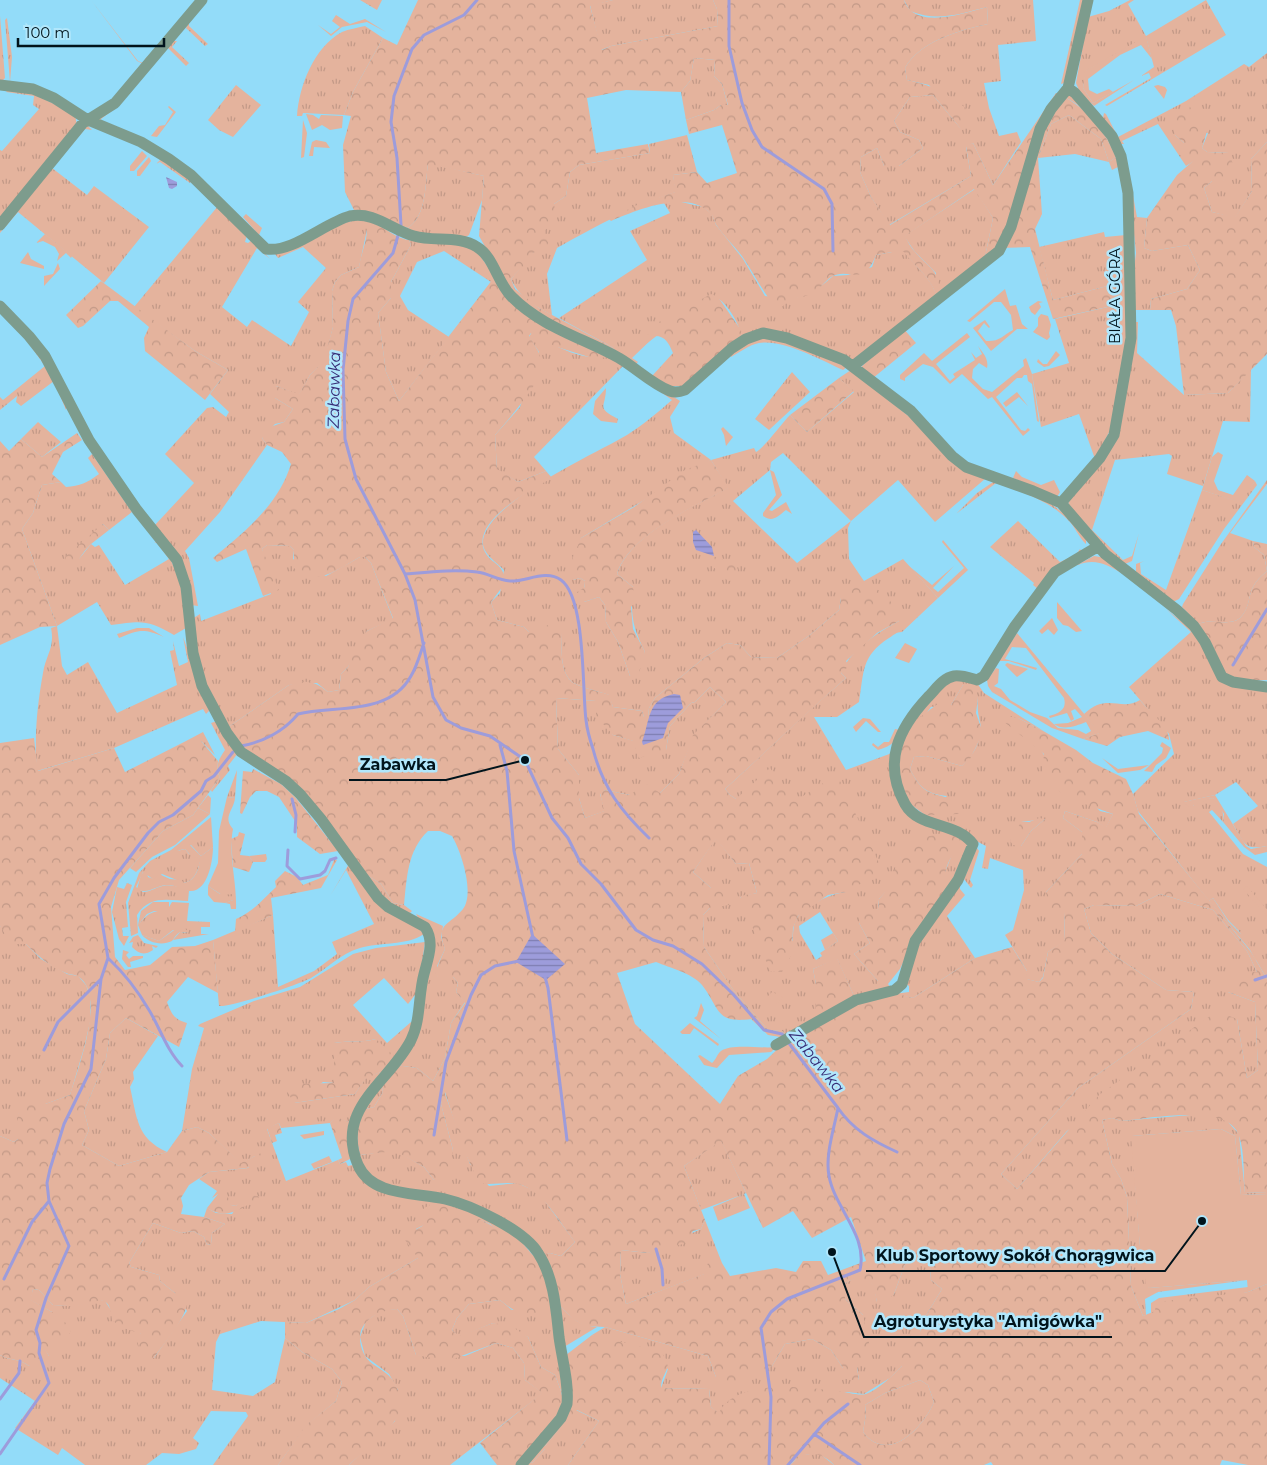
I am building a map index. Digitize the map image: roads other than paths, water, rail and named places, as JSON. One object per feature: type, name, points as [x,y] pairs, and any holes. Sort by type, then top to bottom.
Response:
[{"type":"street","points":[[0,225],[83,123],[115,102],[202,0]]},
{"type":"street","points":[[854,366],[999,251],[1011,227],[1040,129],[1051,109],[1068,88],[1088,0]]},
{"type":"street","points":[[0,85],[34,89],[54,98],[88,120],[141,142],[169,159],[191,175],[266,249],[274,250],[286,247],[352,216],[372,217],[406,233],[424,238],[471,243],[486,255],[505,288],[522,306],[552,326],[617,357],[669,391],[680,392],[685,390],[732,348],[746,339],[763,333],[787,338],[854,366],[911,411],[952,456],[966,467],[1061,503],[1098,547],[1194,626],[1205,642],[1222,677],[1233,682],[1267,688]]},
{"type":"street","name":"BIAŁA GÓRA","points":[[1061,503],[1100,458],[1114,435],[1131,338],[1128,192],[1122,156],[1112,136],[1075,92],[1068,88]]},
{"type":"street","points":[[0,306],[45,356],[89,440],[131,502],[177,560],[186,587],[193,653],[202,686],[226,733],[241,752],[286,781],[300,794],[321,819],[378,898],[388,907],[425,927],[428,932],[431,946],[422,984],[416,1028],[402,1055],[360,1108],[354,1131],[355,1155],[358,1165],[370,1181],[390,1190],[447,1199],[480,1212],[525,1239],[538,1252],[543,1261],[554,1296],[568,1397],[561,1418],[522,1465]]},
{"type":"street","points":[[781,1041],[856,1000],[895,990],[902,984],[915,940],[958,880],[972,844],[963,833],[923,819],[907,806],[898,785],[894,763],[894,752],[901,733],[911,717],[947,678],[958,676],[977,680],[984,676],[1015,626],[1055,572],[1098,547]]},
{"type":"water","points":[[166,177],[177,182],[177,186],[172,189],[169,188]]},
{"type":"water","points":[[696,530],[712,547],[714,556],[696,550],[693,542],[693,532]]},
{"type":"water","points":[[674,694],[680,695],[683,708],[668,723],[663,738],[643,745],[642,742],[654,706],[665,697]]},
{"type":"water","points":[[532,934],[565,964],[546,980],[516,962]]},
{"type":"waterway","name":"Zabawka","points":[[477,0],[464,15],[424,35],[412,49],[394,96],[391,122],[397,158],[401,225],[393,253],[353,299],[348,321],[343,370],[345,439],[356,479],[405,574],[415,600],[433,697],[446,720],[461,728],[490,736],[525,760],[552,818],[568,838],[581,864],[601,884],[636,930],[653,940],[673,946],[702,964],[733,994],[764,1030],[782,1034],[838,1108],[829,1151],[829,1176],[832,1188],[859,1245],[861,1257],[860,1270],[787,1299],[771,1312],[761,1328],[771,1397],[769,1465]]},
{"type":"waterway","points":[[729,0],[729,46],[742,103],[752,130],[762,147],[824,189],[832,204],[833,251]]},
{"type":"waterway","points":[[405,574],[468,571],[509,581],[538,576],[556,577],[561,580],[569,590],[575,605],[579,624],[586,720],[597,763],[614,798],[649,838]]},
{"type":"waterway","points":[[1233,665],[1267,609]]},
{"type":"waterway","points":[[241,746],[257,742],[272,735],[286,726],[298,714],[360,707],[389,698],[401,689],[411,676],[424,643]]},
{"type":"waterway","points":[[500,745],[507,771],[514,851],[533,938]]},
{"type":"waterway","points":[[4,1279],[32,1222],[49,1201],[47,1183],[64,1124],[91,1069],[101,979],[108,958],[99,904],[114,878],[148,833],[159,822],[173,815],[201,791],[206,781],[214,776],[233,752]]},
{"type":"waterway","points":[[292,799],[296,815],[295,832]]},
{"type":"waterway","points":[[288,850],[287,866],[300,879],[320,875],[325,871],[330,860],[336,858]]},
{"type":"waterway","points":[[108,958],[140,996],[168,1046],[182,1066]]},
{"type":"waterway","points":[[434,1135],[446,1062],[471,995],[481,975],[495,966],[519,961]]},
{"type":"waterway","points":[[1255,980],[1267,976]]},
{"type":"waterway","points":[[545,977],[548,988],[567,1140]]},
{"type":"waterway","points":[[44,1050],[58,1022],[101,979]]},
{"type":"waterway","points":[[838,1108],[857,1129],[880,1144],[897,1152]]},
{"type":"waterway","points":[[0,1454],[49,1383],[39,1353],[40,1343],[36,1330],[46,1298],[69,1246],[49,1201]]},
{"type":"waterway","points":[[656,1249],[662,1269],[663,1285]]},
{"type":"waterway","points":[[0,1399],[19,1373],[20,1361]]},
{"type":"waterway","points":[[788,1465],[824,1423],[848,1404]]},
{"type":"waterway","points":[[814,1434],[860,1465]]},
{"type":"place","name":"Zabawka","points":[[525,760]]},
{"type":"place","name":"Klub Sportowy Sokół Chorągwica","points":[[1202,1221]]},
{"type":"place","name":"Agroturystyka \"Amigówka\"","points":[[832,1252]]}]
